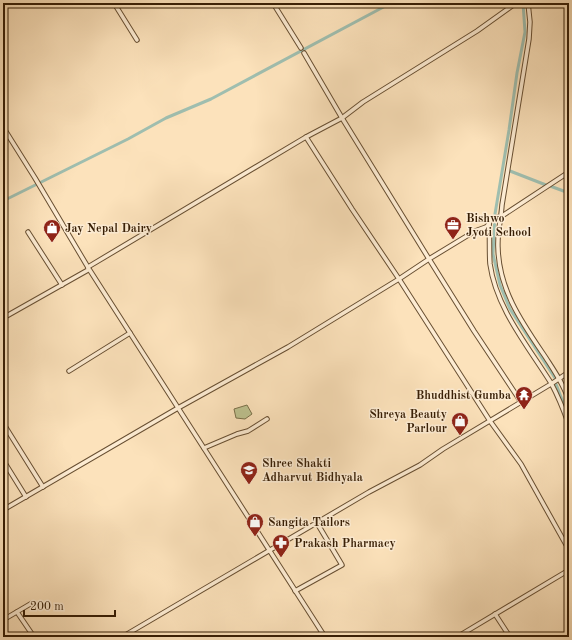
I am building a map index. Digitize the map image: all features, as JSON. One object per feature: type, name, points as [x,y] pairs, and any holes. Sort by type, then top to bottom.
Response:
[{"type":"street","points":[[114,3],[137,40]]},
{"type":"street","points":[[273,3],[301,48]]},
{"type":"street","points":[[3,318],[88,270],[88,267],[306,137],[342,118],[363,102],[477,31],[516,3]]},
{"type":"street","points":[[528,3],[530,22],[529,39],[502,205],[498,217],[498,249],[501,274],[514,308],[559,379],[566,391],[569,401]]},
{"type":"street","points":[[304,53],[342,118],[429,259],[521,402]]},
{"type":"street","points":[[3,127],[88,267],[325,637]]},
{"type":"street","points":[[306,137],[490,421],[521,464],[569,550]]},
{"type":"street","points":[[3,510],[178,408],[288,347],[475,231],[486,227],[491,219],[498,217],[569,172]]},
{"type":"street","points":[[489,224],[490,264],[501,299],[510,319],[552,384],[569,425]]},
{"type":"street","points":[[28,232],[62,285]]},
{"type":"street","points":[[69,371],[130,333]]},
{"type":"street","points":[[122,637],[369,492],[420,465],[443,449],[552,384],[569,372]]},
{"type":"street","points":[[204,448],[248,431],[267,419]]},
{"type":"street","points":[[3,423],[43,487]]},
{"type":"street","points":[[3,460],[26,497]]},
{"type":"street","points":[[295,590],[342,565],[317,523]]},
{"type":"street","points":[[457,637],[569,570]]},
{"type":"street","points":[[3,620],[32,603]]},
{"type":"street","points":[[17,612],[34,637]]},
{"type":"street","points":[[495,614],[510,637]]},
{"type":"green space","points":[[247,405],[252,414],[245,419],[236,418],[234,409]]},
{"type":"waterway","points":[[3,201],[128,139],[166,118],[211,99],[391,3]]},
{"type":"waterway","points":[[523,3],[525,32],[517,73],[495,214],[493,254],[500,285],[510,309],[555,378]]},
{"type":"waterway","points":[[510,171],[546,185]]},
{"type":"waterway","points":[[550,186],[569,193]]},
{"type":"waterway","points":[[556,384],[569,418]]},
{"type":"place","name":"Bishwo Jyoti School","points":[[453,240]]},
{"type":"place","name":"Jay Nepal Dairy","points":[[52,243]]},
{"type":"place","name":"Bhuddhist Gumba","points":[[524,410]]},
{"type":"place","name":"Shreya Beauty Parlour","points":[[460,436]]},
{"type":"place","name":"Shree Shakti Adharvut Bidhyala","points":[[249,485]]},
{"type":"place","name":"Sangita Tailors","points":[[255,537]]},
{"type":"place","name":"Prakash Pharmacy","points":[[281,558]]}]
